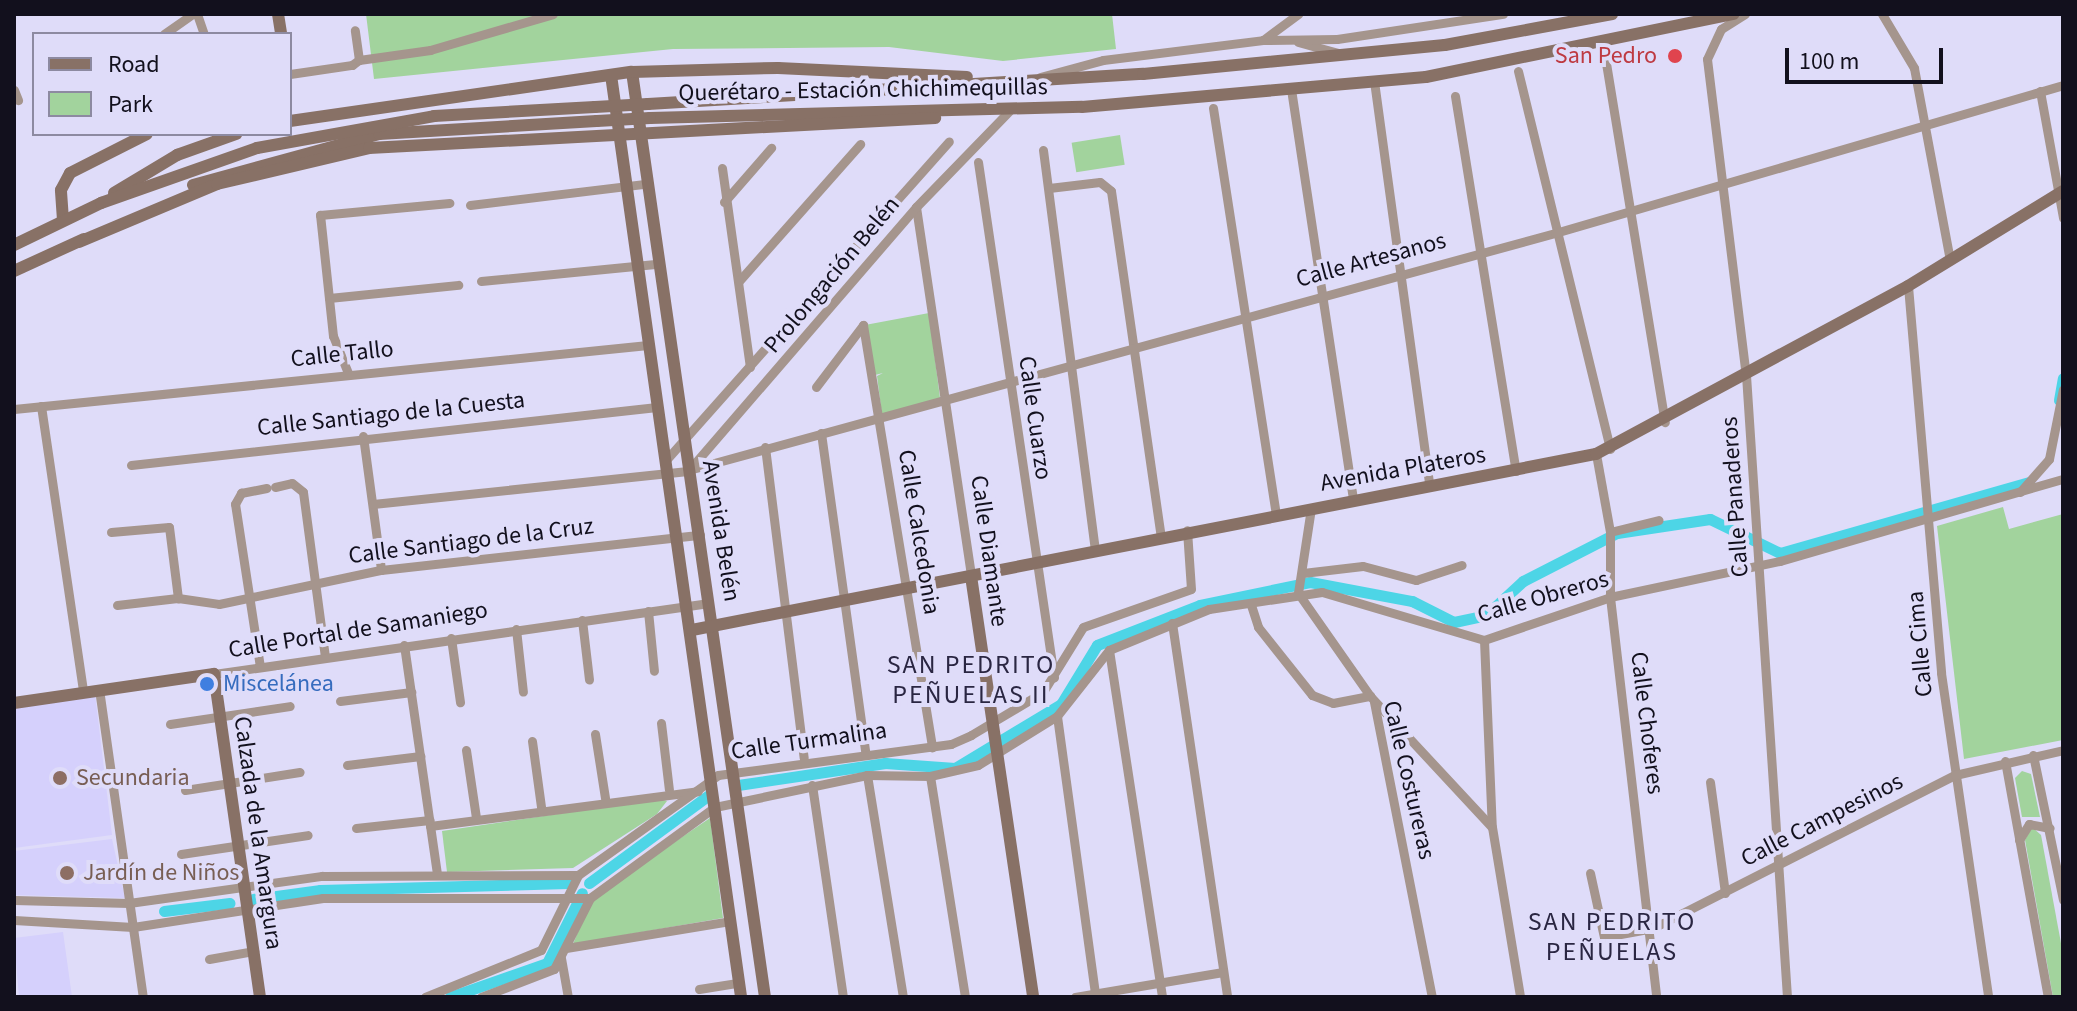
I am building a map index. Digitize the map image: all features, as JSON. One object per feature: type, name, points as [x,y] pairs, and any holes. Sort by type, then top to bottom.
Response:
[{"type":"main road","name":"Querétaro - Estación Chichimequillas","points":[[14,271],[79,242],[124,213],[207,179],[312,148],[439,128],[596,114],[648,104],[1033,80],[1347,55],[1612,14]]},
{"type":"main road","name":"Querétaro - Estación Chichimequillas","points":[[14,245],[101,203],[309,136],[434,116],[596,114],[650,118],[818,108],[1010,110],[1291,89],[1374,81],[1734,14]]},
{"type":"main road","points":[[292,121],[632,72],[778,68],[1014,80]]},
{"type":"main road","name":"Avenida Belén","points":[[632,72],[643,184],[700,535],[765,997]]},
{"type":"main road","name":"Avenida Belén","points":[[611,75],[657,407],[689,606],[741,997]]},
{"type":"main road","points":[[79,242],[217,184],[334,154],[407,143],[637,136],[965,111]]},
{"type":"main road","points":[[63,220],[61,190],[70,173],[143,136]]},
{"type":"main road","points":[[101,203],[177,155],[230,136]]},
{"type":"main road","name":"Avenida Plateros","points":[[692,630],[1036,564],[1187,530],[1596,454],[1665,422],[1908,286],[2059,194]]},
{"type":"main road","name":"Calle Diamante","points":[[971,576],[992,738],[1033,997]]},
{"type":"main road","name":"Calle Portal de Samaniego","points":[[14,703],[214,674]]},
{"type":"main road","name":"Calzada de la Amargura","points":[[214,674],[241,887],[260,997]]},
{"type":"street","points":[[167,32],[195,14]]},
{"type":"street","points":[[292,74],[315,74],[359,60],[430,50],[553,14]]},
{"type":"street","points":[[1263,40],[1298,14]]},
{"type":"street","points":[[1033,80],[1079,64],[1263,40],[1337,39],[1503,14]]},
{"type":"street","name":"Calle Panaderos","points":[[1745,14],[1721,29],[1707,59],[1746,375],[1787,997]]},
{"type":"street","points":[[1882,14],[1914,68],[1928,124],[1950,260]]},
{"type":"street","points":[[355,30],[359,60]]},
{"type":"street","points":[[1287,39],[1347,55]]},
{"type":"street","points":[[1606,63],[1665,422]]},
{"type":"street","points":[[1518,71],[1610,449]]},
{"type":"street","points":[[1374,81],[1429,485]]},
{"type":"street","name":"Calle Artesanos","points":[[373,504],[667,467],[689,470],[1244,315],[1555,233],[1721,182],[2063,85]]},
{"type":"street","points":[[1291,89],[1353,501]]},
{"type":"street","points":[[2040,91],[2063,218]]},
{"type":"street","points":[[1455,96],[1476,253],[1516,471]]},
{"type":"street","points":[[1213,108],[1276,514]]},
{"type":"street","name":"Prolongación Belén","points":[[689,470],[916,207],[1010,110]]},
{"type":"street","name":"Prolongación Belén","points":[[667,467],[685,439],[949,141]]},
{"type":"street","points":[[739,281],[860,144]]},
{"type":"street","points":[[724,202],[771,148]]},
{"type":"street","points":[[1043,150],[1095,550]]},
{"type":"street","name":"Calle Cuarzo","points":[[978,162],[1054,679]]},
{"type":"street","points":[[722,168],[724,202],[739,281],[750,367]]},
{"type":"street","points":[[470,205],[643,184]]},
{"type":"street","points":[[1049,188],[1108,184],[1130,347],[1161,536]]},
{"type":"street","points":[[348,373],[329,298],[320,215],[449,203]]},
{"type":"street","name":"Calle Diamante","points":[[916,207],[971,576]]},
{"type":"street","points":[[481,281],[655,264]]},
{"type":"street","points":[[329,298],[458,285]]},
{"type":"street","name":"Calle Cima","points":[[1908,286],[1927,517],[1955,775],[1988,997]]},
{"type":"street","name":"Calle Calcedonia","points":[[816,387],[863,325],[881,416],[932,747]]},
{"type":"street","name":"Calle Tallo","points":[[14,409],[648,345]]},
{"type":"street","points":[[2020,492],[2049,459],[2063,389]]},
{"type":"street","points":[[41,406],[83,691]]},
{"type":"street","name":"Calle Santiago de la Cuesta","points":[[131,465],[363,436],[657,407]]},
{"type":"street","points":[[821,433],[865,751]]},
{"type":"street","points":[[363,436],[381,570]]},
{"type":"street","points":[[765,447],[790,612],[804,758]]},
{"type":"street","name":"Calle Choferes","points":[[1596,454],[1610,532],[1610,597],[1653,928],[1658,996]]},
{"type":"street","name":"Calle Obreros","points":[[1172,623],[1298,593],[1322,592],[1484,640],[1610,597],[1760,565],[2063,479]]},
{"type":"street","points":[[260,667],[236,498],[292,483],[303,492],[325,657]]},
{"type":"street","points":[[1298,593],[1311,508]]},
{"type":"street","points":[[1610,532],[1659,520]]},
{"type":"street","points":[[111,532],[169,527],[178,598]]},
{"type":"street","name":"Calle Turmalina","points":[[590,898],[715,807],[736,799],[867,775],[930,776],[992,738],[1054,679],[1083,627],[1191,589],[1187,530]]},
{"type":"street","name":"Calle Santiago de la Cruz","points":[[117,605],[178,598],[250,599],[315,581],[381,570],[700,535]]},
{"type":"street","points":[[1303,573],[1363,566],[1416,580],[1462,565]]},
{"type":"street","name":"Calle Costureras","points":[[1298,593],[1372,699],[1432,997]]},
{"type":"street","name":"Calle Portal de Samaniego","points":[[214,674],[709,603]]},
{"type":"street","points":[[1251,605],[1258,627],[1312,695],[1333,703],[1372,699],[1492,827]]},
{"type":"street","points":[[648,611],[654,671]]},
{"type":"street","points":[[582,620],[589,680]]},
{"type":"street","points":[[1172,623],[1227,997]]},
{"type":"street","name":"Calle Turmalina","points":[[578,875],[712,778],[732,770],[804,758],[932,747],[992,738],[1057,716],[1109,650],[1172,623]]},
{"type":"street","points":[[516,629],[523,692]]},
{"type":"street","points":[[451,638],[460,702]]},
{"type":"street","points":[[1484,640],[1492,827],[1520,997]]},
{"type":"street","points":[[404,645],[437,873]]},
{"type":"street","points":[[1109,650],[1162,997]]},
{"type":"street","points":[[99,689],[143,997]]},
{"type":"street","points":[[340,701],[411,692]]},
{"type":"street","points":[[170,724],[290,706]]},
{"type":"street","points":[[1057,716],[1095,994]]},
{"type":"street","points":[[661,723],[669,790]]},
{"type":"street","points":[[595,734],[605,798]]},
{"type":"street","points":[[532,741],[541,807]]},
{"type":"street","points":[[466,750],[476,818]]},
{"type":"street","name":"Calle Campesinos","points":[[1590,873],[1604,937],[1653,928],[1955,775],[2063,750]]},
{"type":"street","points":[[2033,755],[2063,900]]},
{"type":"street","points":[[347,765],[420,756]]},
{"type":"street","points":[[2005,761],[2048,997]]},
{"type":"street","points":[[185,790],[300,772]]},
{"type":"street","points":[[867,775],[903,997]]},
{"type":"street","points":[[930,776],[965,997]]},
{"type":"street","points":[[1710,782],[1725,893]]},
{"type":"street","points":[[812,785],[843,997]]},
{"type":"street","points":[[356,828],[476,818],[669,790],[698,791]]},
{"type":"street","points":[[2019,841],[2029,824],[2050,828]]},
{"type":"street","points":[[181,854],[308,835]]},
{"type":"street","points":[[14,900],[129,903],[241,887],[437,873],[578,875]]},
{"type":"street","points":[[425,997],[541,950],[565,894],[578,875]]},
{"type":"street","points":[[14,920],[133,927],[323,898],[565,894],[590,898],[564,953],[548,973],[481,997]]},
{"type":"street","points":[[564,953],[730,921]]},
{"type":"street","points":[[209,959],[254,951]]},
{"type":"street","points":[[564,953],[568,997]]},
{"type":"street","points":[[1075,997],[1223,972]]},
{"type":"street","points":[[699,989],[738,983]]},
{"type":"shaded area","name":"Secundaria","points":[[95,694],[112,835],[14,848],[14,707]]},
{"type":"shaded area","name":"Jardín de Niños","points":[[112,839],[125,898],[14,895],[14,851]]},
{"type":"shaded area","points":[[63,932],[72,997],[19,997],[14,938]]},
{"type":"green space","points":[[366,14],[1112,14],[1116,49],[1003,61],[889,47],[673,49],[374,79]]},
{"type":"green space","points":[[1120,135],[1125,165],[1076,172],[1072,143]]},
{"type":"green space","points":[[929,313],[940,398],[882,415],[877,376],[883,373],[875,375],[865,325]]},
{"type":"green space","points":[[2003,507],[2009,529],[2063,514],[2063,740],[1964,759],[1937,526]]},
{"type":"green space","points":[[2022,771],[2031,774],[2040,817],[2022,817],[2015,778]]},
{"type":"green space","points":[[659,799],[667,801],[657,814],[573,868],[447,872],[442,831]]},
{"type":"green space","points":[[710,818],[723,918],[573,944],[592,898]]},
{"type":"green space","points":[[2032,827],[2041,835],[2063,954],[2063,997],[2053,997],[2025,840]]},
{"type":"waterway","points":[[2059,400],[2063,378]]},
{"type":"waterway","points":[[738,785],[885,763],[955,768],[1061,704],[1097,645],[1200,605],[1310,582],[1412,601],[1454,622],[1486,615],[1523,581],[1617,533],[1710,519],[1780,553],[2029,482]]},
{"type":"waterway","points":[[589,883],[710,794]]},
{"type":"waterway","points":[[253,899],[320,890],[568,883]]},
{"type":"waterway","points":[[450,997],[547,963],[582,893]]},
{"type":"waterway","points":[[164,911],[230,903]]},
{"type":"place","name":"San Pedro","points":[[1675,56]]},
{"type":"place","name":"Miscelánea","points":[[207,684]]},
{"type":"place","name":"Secundaria","points":[[60,778]]},
{"type":"place","name":"Jardín de Niños","points":[[67,873]]},
{"type":"district","name":"SAN PEDRITO PEÑUELAS II","points":[[971,680]]},
{"type":"district","name":"SAN PEDRITO PEÑUELAS","points":[[1612,937]]}]
